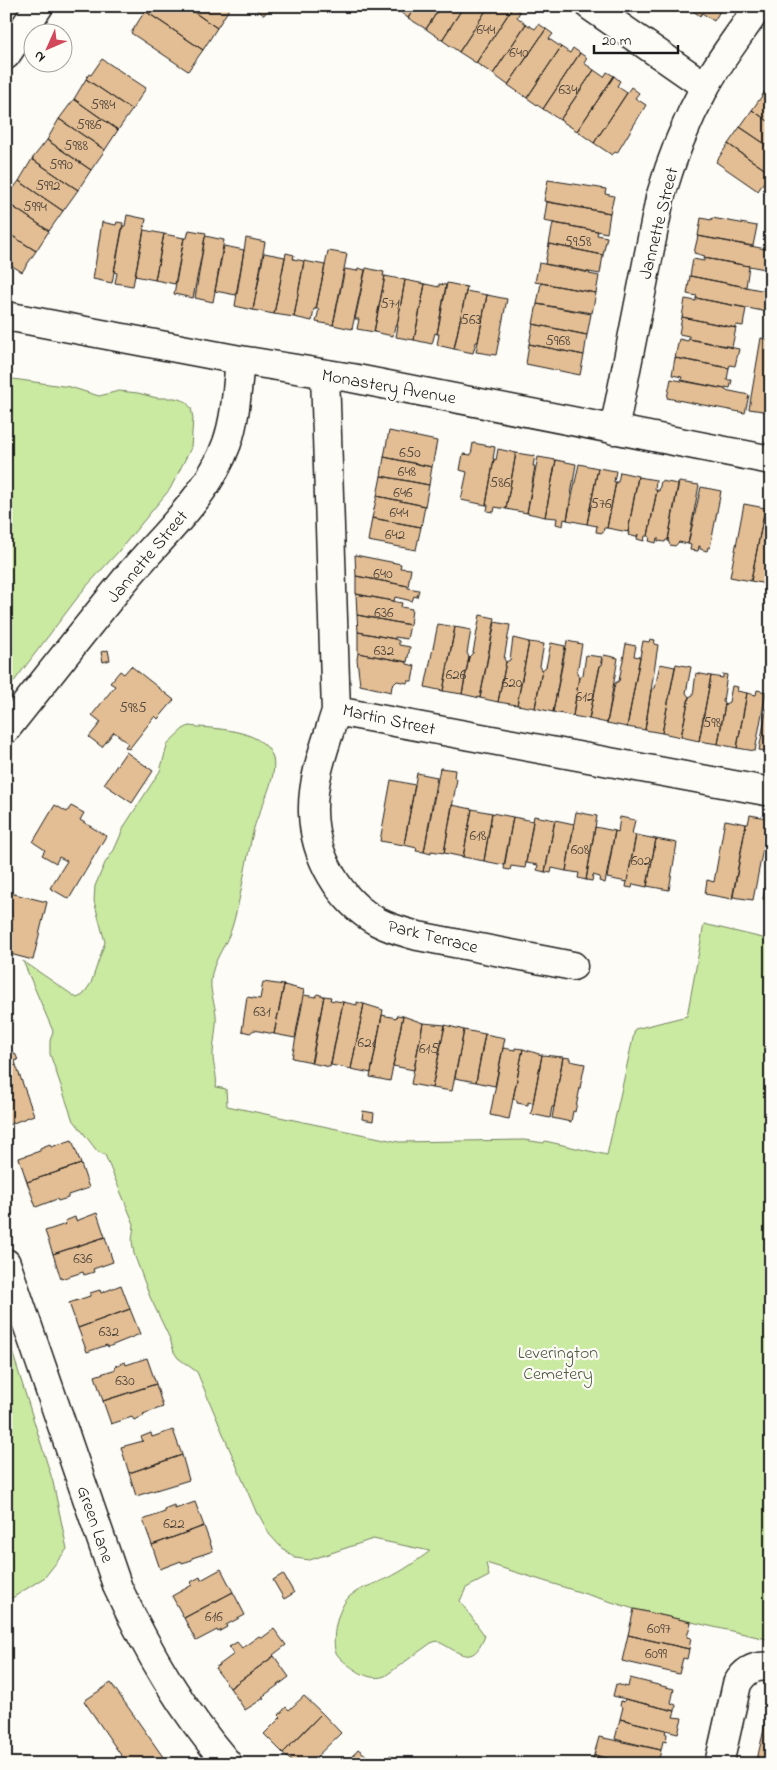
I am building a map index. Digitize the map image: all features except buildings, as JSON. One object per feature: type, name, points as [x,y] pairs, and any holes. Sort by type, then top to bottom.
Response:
[{"type":"street","points":[[6,55],[39,6]]},
{"type":"street","points":[[590,6],[705,86]]},
{"type":"street","name":"Jannette Street","points":[[614,430],[660,198],[680,140],[705,86],[759,6]]},
{"type":"street","name":"Monastery Avenue","points":[[6,316],[325,374],[771,460]]},
{"type":"street","name":"Jannette Street","points":[[6,729],[126,578],[200,492],[215,468],[226,444],[232,422],[240,360]]},
{"type":"street","name":"Martin Street","points":[[325,374],[336,711],[771,792]]},
{"type":"street","name":"Park Terrace","points":[[336,711],[321,757],[312,810],[320,854],[329,873],[344,892],[360,909],[376,921],[395,930],[573,966]]},
{"type":"street","name":"Green Lane","points":[[6,1263],[118,1588],[160,1672],[186,1711],[228,1764]]},
{"type":"street","points":[[719,1764],[737,1684],[742,1676],[759,1669]]},
{"type":"green space","points":[[6,378],[70,387],[99,396],[119,391],[157,398],[175,398],[185,401],[191,408],[193,418],[191,448],[170,489],[118,552],[84,589],[6,692]]},
{"type":"green space","name":"Leverington Cemetery","points":[[189,726],[223,729],[247,735],[266,746],[272,755],[274,763],[268,792],[254,828],[231,931],[212,973],[211,989],[216,1015],[213,1056],[216,1087],[226,1089],[227,1106],[399,1142],[524,1140],[544,1143],[545,1141],[607,1155],[635,1029],[687,1016],[704,924],[771,940],[771,1640],[634,1609],[486,1563],[489,1576],[466,1588],[460,1601],[485,1636],[475,1652],[465,1655],[437,1641],[431,1643],[385,1676],[375,1678],[356,1670],[337,1654],[334,1644],[335,1629],[342,1607],[350,1596],[399,1572],[430,1551],[373,1539],[310,1560],[295,1558],[269,1534],[257,1514],[197,1372],[178,1358],[174,1352],[170,1339],[150,1297],[134,1254],[132,1241],[134,1224],[105,1155],[97,1151],[72,1118],[50,1054],[50,1041],[53,1031],[23,961],[77,998],[83,995],[91,983],[105,942],[94,901],[95,886],[125,825],[160,771],[168,743]]},
{"type":"green space","points":[[6,1338],[12,1351],[53,1482],[67,1549],[45,1577],[6,1602]]}]
